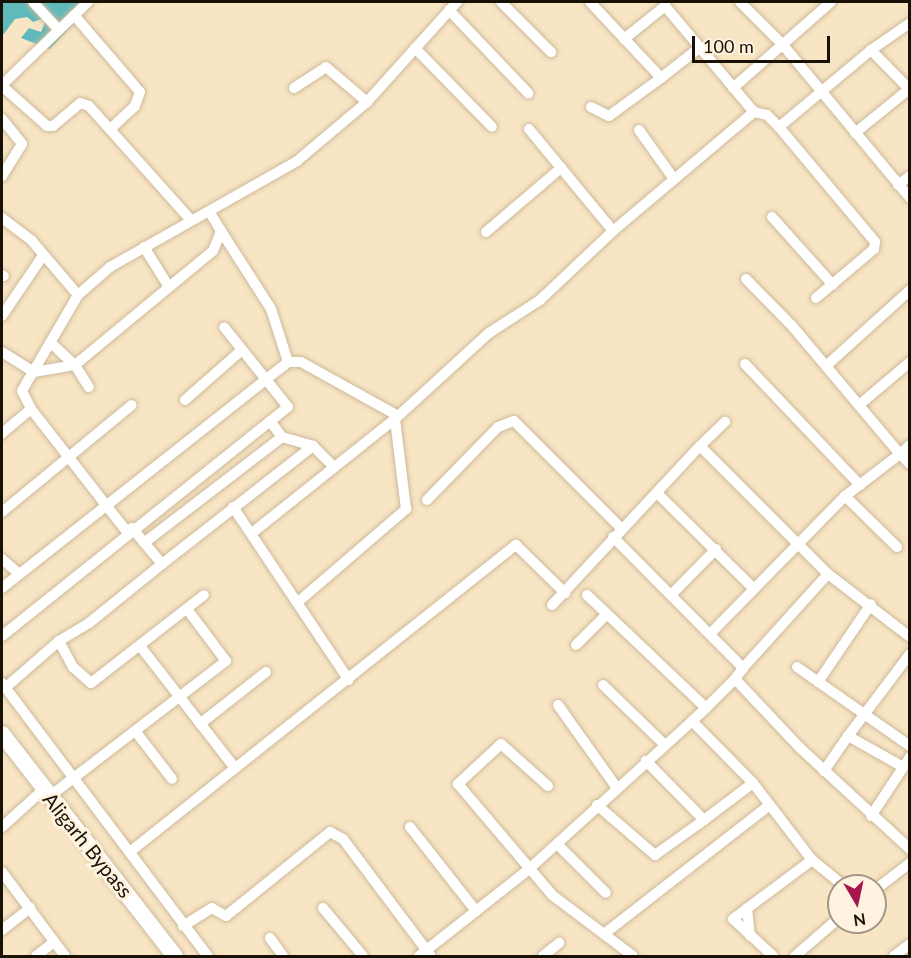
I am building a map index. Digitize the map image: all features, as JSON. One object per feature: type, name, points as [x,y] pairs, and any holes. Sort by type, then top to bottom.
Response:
[{"type":"highway","name":"Aligarh Bypass","points":[[2,734],[50,792],[175,957]]},
{"type":"street","points":[[33,2],[59,30]]},
{"type":"street","points":[[88,2],[2,86],[47,126],[53,126],[80,103],[111,128],[191,220]]},
{"type":"street","points":[[501,2],[551,52]]},
{"type":"street","points":[[590,2],[661,78]]},
{"type":"street","points":[[740,2],[783,45],[909,198]]},
{"type":"street","points":[[733,88],[783,45],[826,3]]},
{"type":"street","points":[[624,39],[663,4],[754,112],[767,116],[779,127],[875,242],[874,249],[816,298]]},
{"type":"street","points":[[162,564],[105,503],[31,409],[22,391],[78,296],[110,267],[297,161],[367,102],[453,6],[528,93]]},
{"type":"street","points":[[74,15],[140,92],[135,106],[111,128]]},
{"type":"street","points":[[779,127],[871,50],[909,23]]},
{"type":"street","points":[[415,48],[492,127]]},
{"type":"street","points":[[591,107],[609,116],[699,48]]},
{"type":"street","points":[[855,133],[909,89],[871,50]]},
{"type":"street","points":[[294,88],[326,67],[367,102]]},
{"type":"street","points":[[252,532],[396,418],[489,333],[540,300],[613,231],[754,112]]},
{"type":"street","points":[[2,119],[22,144],[2,176]]},
{"type":"street","points":[[529,129],[613,231]]},
{"type":"street","points":[[639,130],[674,179]]},
{"type":"street","points":[[486,231],[561,168]]},
{"type":"street","points":[[898,185],[909,176]]},
{"type":"street","points":[[209,211],[271,309],[288,362]]},
{"type":"street","points":[[772,217],[833,285]]},
{"type":"street","points":[[2,218],[32,241],[42,257],[78,296]]},
{"type":"street","points":[[2,352],[34,372],[75,365],[213,251],[220,231]]},
{"type":"street","points":[[144,247],[169,287]]},
{"type":"street","points":[[2,316],[42,257]]},
{"type":"street","points":[[746,279],[826,366],[909,464]]},
{"type":"street","points":[[826,366],[909,290]]},
{"type":"street","points":[[2,636],[130,530],[288,407],[224,327]]},
{"type":"street","points":[[51,343],[75,365],[89,387]]},
{"type":"street","points":[[185,400],[242,350]]},
{"type":"street","points":[[2,588],[263,377],[288,362],[301,362],[396,418]]},
{"type":"street","points":[[859,405],[909,362]]},
{"type":"street","points":[[745,364],[860,485]]},
{"type":"street","points":[[2,512],[132,405]]},
{"type":"street","points":[[2,433],[31,409]]},
{"type":"street","points":[[298,602],[406,509],[396,418]]},
{"type":"street","points":[[270,421],[282,437],[313,447],[333,466]]},
{"type":"street","points":[[427,500],[498,427],[514,421],[622,529]]},
{"type":"street","points":[[552,605],[613,537],[725,422]]},
{"type":"street","points":[[144,543],[282,437]]},
{"type":"street","points":[[711,633],[846,496],[909,445]]},
{"type":"street","points":[[700,446],[801,544],[828,574],[871,604],[909,637]]},
{"type":"street","points":[[208,957],[183,926],[131,851],[71,778],[3,685],[58,641],[89,623],[233,507],[313,447]]},
{"type":"street","points":[[657,493],[754,589]]},
{"type":"street","points":[[846,496],[897,547]]},
{"type":"street","points":[[233,507],[252,532],[349,680]]},
{"type":"street","points":[[613,537],[711,633],[743,668]]},
{"type":"street","points":[[131,851],[516,545],[565,593]]},
{"type":"street","points":[[672,594],[716,549]]},
{"type":"street","points":[[2,559],[18,573]]},
{"type":"street","points":[[183,926],[212,908],[226,916],[330,832],[344,839],[426,955],[529,869],[646,760],[706,708],[735,679],[828,574]]},
{"type":"street","points":[[58,641],[73,667],[91,683],[204,595]]},
{"type":"street","points":[[587,595],[604,616],[706,708]]},
{"type":"street","points":[[818,682],[871,604]]},
{"type":"street","points":[[2,827],[136,732],[226,661],[187,609]]},
{"type":"street","points":[[576,645],[604,616]]},
{"type":"street","points":[[140,646],[235,768]]},
{"type":"street","points":[[824,771],[909,654]]},
{"type":"street","points":[[797,667],[866,713],[909,746]]},
{"type":"street","points":[[200,724],[266,672]]},
{"type":"street","points":[[735,679],[824,771],[909,849]]},
{"type":"street","points":[[603,685],[665,745]]},
{"type":"street","points":[[558,705],[617,788]]},
{"type":"street","points":[[692,721],[753,783],[812,860],[829,874]]},
{"type":"street","points":[[136,732],[172,779]]},
{"type":"street","points":[[848,736],[903,767]]},
{"type":"street","points":[[548,786],[501,744],[458,784],[552,895],[628,955]]},
{"type":"street","points":[[871,816],[909,757]]},
{"type":"street","points":[[646,760],[704,820]]},
{"type":"street","points":[[597,805],[655,855],[753,783]]},
{"type":"street","points":[[604,934],[770,805]]},
{"type":"street","points":[[410,827],[476,911]]},
{"type":"street","points":[[556,844],[606,893]]},
{"type":"street","points":[[773,957],[733,920],[812,860]]},
{"type":"street","points":[[887,880],[909,863]]},
{"type":"street","points":[[2,872],[65,957]]},
{"type":"street","points":[[2,930],[30,908]]},
{"type":"street","points":[[323,908],[363,957]]},
{"type":"street","points":[[794,956],[827,928]]},
{"type":"street","points":[[270,938],[284,957]]},
{"type":"street","points":[[36,957],[54,942]]},
{"type":"street","points":[[543,957],[560,943]]},
{"type":"street","points":[[894,957],[909,944]]},
{"type":"water","points":[[2,2],[94,2],[50,49],[21,38],[29,28],[41,32],[47,17],[33,22],[27,17],[15,19],[3,35],[2,50]]}]
